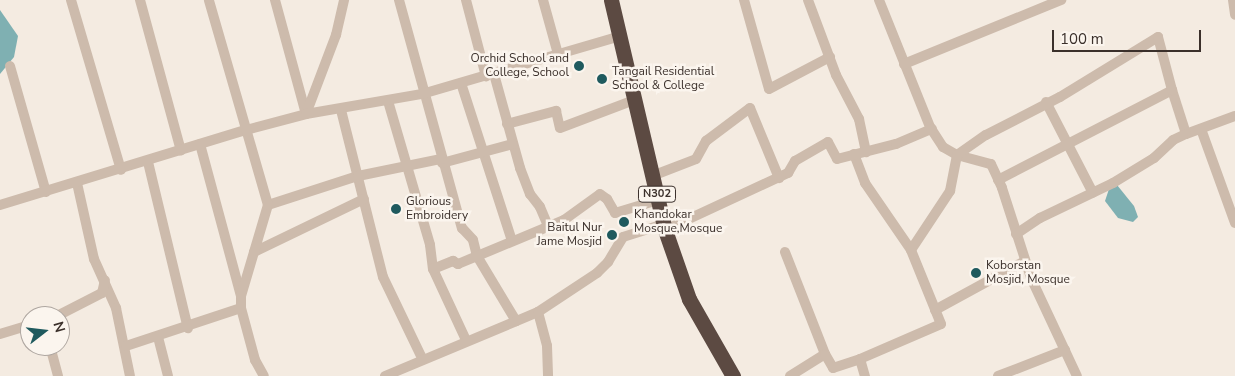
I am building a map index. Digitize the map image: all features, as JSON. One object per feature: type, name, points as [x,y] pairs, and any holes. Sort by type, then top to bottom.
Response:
[{"type":"highway","name":"N302","points":[[611,0],[665,226],[689,299],[733,376]]},
{"type":"street","points":[[72,0],[121,170]]},
{"type":"street","points":[[140,0],[181,151]]},
{"type":"street","points":[[209,0],[268,205],[241,296]]},
{"type":"street","points":[[275,0],[306,114]]},
{"type":"street","points":[[306,114],[336,35],[344,0]]},
{"type":"street","points":[[399,0],[422,94],[462,228],[473,240],[477,256],[516,321]]},
{"type":"street","points":[[466,0],[530,194],[540,207],[548,226]]},
{"type":"street","points":[[543,0],[558,54]]},
{"type":"street","points":[[744,0],[769,89],[830,57]]},
{"type":"street","points":[[808,0],[830,57],[859,120],[866,152]]},
{"type":"street","points":[[879,0],[932,129],[943,147],[957,155],[991,164],[1025,260],[1078,376]]},
{"type":"street","points":[[904,64],[1061,0]]},
{"type":"street","points":[[1233,0],[1235,14]]},
{"type":"street","points":[[0,205],[148,162],[246,130],[306,114],[341,110],[422,94],[620,36]]},
{"type":"street","points":[[911,250],[950,191],[957,155],[1046,102],[1060,97],[1158,38],[1186,134]]},
{"type":"street","points":[[10,66],[46,192]]},
{"type":"street","points":[[461,83],[512,242]]},
{"type":"street","points":[[998,180],[1172,90]]},
{"type":"street","points":[[507,124],[556,111],[560,128],[634,100]]},
{"type":"street","points":[[388,101],[430,245],[433,269],[466,340]]},
{"type":"street","points":[[1046,102],[1093,192]]},
{"type":"street","points":[[652,176],[696,159],[706,141],[750,108],[779,178]]},
{"type":"street","points":[[341,110],[382,277],[422,358]]},
{"type":"street","points":[[1016,234],[1040,218],[1093,192],[1154,158],[1173,140],[1235,116]]},
{"type":"street","points":[[385,376],[422,358],[538,312],[597,273],[608,262],[623,237],[665,226],[779,178],[788,173],[795,161],[828,142],[837,159],[866,152],[932,129]]},
{"type":"street","points":[[1201,129],[1235,223]]},
{"type":"street","points":[[200,144],[241,296],[241,308],[255,360],[264,376]]},
{"type":"street","points":[[268,205],[358,176],[442,161],[513,144]]},
{"type":"street","points":[[785,252],[824,354],[834,368],[860,359],[941,324],[911,250],[865,183],[854,154]]},
{"type":"street","points":[[148,162],[188,328]]},
{"type":"street","points":[[77,183],[94,259],[105,280],[126,346],[130,376]]},
{"type":"street","points":[[433,269],[477,256],[564,220],[600,194],[607,198],[615,213],[658,200]]},
{"type":"street","points":[[254,252],[364,199]]},
{"type":"street","points":[[935,310],[1025,260]]},
{"type":"street","points":[[70,310],[102,294],[105,280]]},
{"type":"street","points":[[126,346],[188,328],[241,308]]},
{"type":"street","points":[[538,312],[547,346],[548,376]]},
{"type":"street","points":[[0,334],[20,328]]},
{"type":"street","points":[[158,337],[168,376]]},
{"type":"street","points":[[998,376],[1065,350]]},
{"type":"street","points":[[790,376],[824,354]]},
{"type":"street","points":[[53,356],[58,376]]},
{"type":"street","points":[[860,359],[865,376]]},
{"type":"water","points":[[0,10],[18,36],[14,57],[0,74]]},
{"type":"water","points":[[1117,185],[1134,206],[1138,217],[1133,222],[1118,218],[1105,201],[1109,189]]},
{"type":"place","name":"Orchid School and College, School","points":[[579,66]]},
{"type":"place","name":"Tangail Residential School & College","points":[[602,79]]},
{"type":"place","name":"Glorious Embroidery","points":[[396,209]]},
{"type":"place","name":"Khandokar Mosque,Mosque","points":[[624,222]]},
{"type":"place","name":"Baitul Nur Jame Mosjid","points":[[612,235]]},
{"type":"place","name":"Koborstan Mosjid, Mosque","points":[[976,273]]}]
